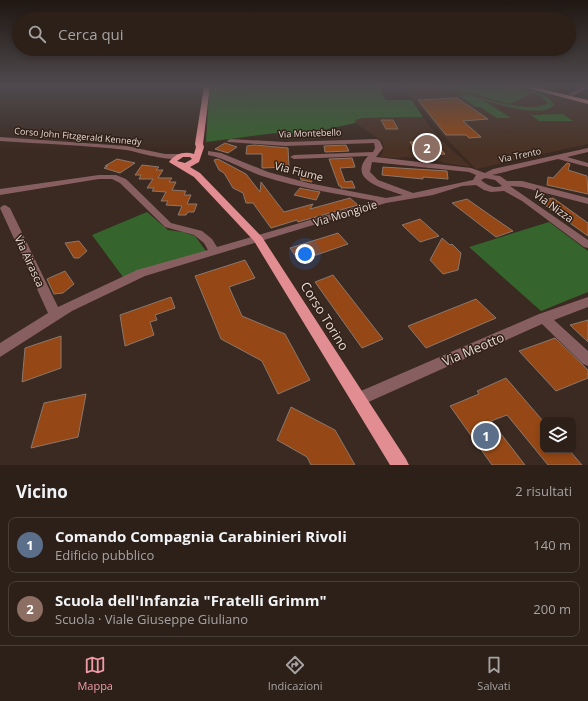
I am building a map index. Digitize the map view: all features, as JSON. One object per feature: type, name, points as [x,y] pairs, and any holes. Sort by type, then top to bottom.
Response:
[{"type":"main road","name":"Corso Torino","points":[[197,175],[195,160],[200,150],[199,144],[204,108]]},
{"type":"main road","points":[[179,158],[199,144]]},
{"type":"main road","name":"Corso Torino","points":[[179,158],[176,164],[197,175],[258,239],[400,465]]},
{"type":"main road","points":[[179,158],[195,160]]},
{"type":"main road","points":[[182,166],[195,160]]},
{"type":"street","name":"Corso John Fitzgerald Kennedy","points":[[0,139],[126,148],[142,150],[154,154],[162,159],[179,158]]},
{"type":"street","name":"Via Montebello","points":[[230,141],[252,144],[291,145],[377,141],[379,148],[366,167],[366,171],[371,179],[383,186],[411,195]]},
{"type":"street","name":"Via Trento","points":[[484,178],[493,171],[588,150]]},
{"type":"street","name":"Via Fiume","points":[[211,153],[229,157],[252,170],[281,179],[314,187],[382,199],[385,201]]},
{"type":"street","points":[[294,157],[373,156],[471,170],[484,178],[497,178],[505,186]]},
{"type":"street","name":"Via Trento","points":[[558,156],[588,165]]},
{"type":"street","points":[[0,192],[99,177],[119,179],[123,181],[168,226],[198,233],[208,241],[214,251]]},
{"type":"street","points":[[484,178],[488,188],[498,190],[505,186],[522,184],[588,201]]},
{"type":"street","name":"Via Mongioie","points":[[0,352],[55,314],[106,288],[141,274],[385,201],[484,178]]},
{"type":"street","name":"Via Nizza","points":[[505,186],[588,245]]},
{"type":"street","name":"Via Airasca","points":[[5,208],[55,314]]},
{"type":"street","name":"Via Meotto","points":[[359,398],[544,318],[588,302]]},
{"type":"street","points":[[544,318],[588,360]]},
{"type":"shaded area","points":[[420,108],[588,108],[588,144],[476,169],[442,134]]},
{"type":"shaded area","points":[[423,117],[441,140],[471,167],[444,163],[441,161],[408,157],[380,157],[384,148],[382,141],[355,123],[356,120],[362,118]]},
{"type":"green space","points":[[208,108],[417,108],[423,117],[362,118],[356,120],[355,123],[310,133],[275,133],[206,142]]},
{"type":"green space","points":[[481,108],[495,108],[511,118],[497,118]]},
{"type":"green space","points":[[513,108],[550,108],[540,111]]},
{"type":"green space","points":[[563,114],[573,121],[539,121],[531,115]]},
{"type":"green space","points":[[147,212],[168,230],[183,232],[195,236],[206,251],[123,277],[92,235]]},
{"type":"green space","points":[[549,222],[588,251],[588,292],[541,311],[469,247]]},
{"type":"building","points":[[424,108],[471,108],[488,119],[463,121],[481,137],[469,138],[466,135],[446,135]]},
{"type":"building","points":[[381,120],[393,120],[398,129],[386,129]]},
{"type":"building","points":[[410,142],[425,142],[429,147],[439,147],[445,154],[428,155],[425,149],[415,150]]},
{"type":"building","points":[[225,143],[237,147],[228,153],[215,149]]},
{"type":"building","points":[[255,145],[288,148],[289,167],[262,168],[262,154],[246,154],[247,146]]},
{"type":"building","points":[[346,145],[349,151],[325,152],[324,146]]},
{"type":"building","points":[[352,158],[355,167],[340,168],[345,182],[352,181],[355,188],[341,188],[329,159]]},
{"type":"building","points":[[117,159],[135,163],[120,173],[104,168]]},
{"type":"building","points":[[218,159],[246,174],[260,192],[261,182],[284,212],[313,204],[310,209],[350,198],[358,205],[271,228],[253,203],[246,203],[243,193],[233,188],[224,173],[219,170],[214,160]]},
{"type":"building","points":[[567,163],[570,164],[568,170],[587,176],[588,194],[547,185],[548,177],[553,178]]},
{"type":"building","points":[[142,165],[159,167],[156,170],[163,170],[158,178],[172,178],[169,182],[176,182],[172,190],[186,191],[184,195],[191,195],[187,204],[197,204],[194,212],[188,212],[186,215],[178,215],[182,206],[166,205],[168,201],[161,201],[166,192],[152,191],[154,188],[147,188],[153,179],[139,179],[141,175],[135,175]]},
{"type":"building","points":[[383,167],[447,171],[448,179],[423,177],[423,179],[382,175]]},
{"type":"building","points":[[299,171],[309,171],[312,182],[301,180]]},
{"type":"building","points":[[300,188],[320,192],[316,200],[294,195]]},
{"type":"building","points":[[553,198],[588,223],[588,236],[539,201]]},
{"type":"building","points":[[467,199],[513,231],[496,237],[452,203]]},
{"type":"building","points":[[420,219],[439,236],[420,242],[402,225]]},
{"type":"building","points":[[338,233],[348,244],[299,261],[290,248]]},
{"type":"building","points":[[442,238],[450,245],[452,244],[461,253],[458,270],[443,274],[430,260]]},
{"type":"building","points":[[79,241],[87,251],[79,258],[74,258],[65,243]]},
{"type":"building","points":[[245,260],[255,278],[229,287],[242,316],[285,334],[310,380],[278,394],[262,361],[221,339],[195,276]]},
{"type":"building","points":[[65,271],[74,284],[63,293],[54,294],[47,279]]},
{"type":"building","points":[[333,275],[383,339],[362,348],[315,282]]},
{"type":"building","points":[[171,297],[175,308],[155,315],[157,320],[150,322],[154,335],[125,346],[120,315]]},
{"type":"building","points":[[476,299],[496,318],[426,348],[408,326]]},
{"type":"building","points":[[588,320],[588,342],[570,325]]},
{"type":"building","points":[[61,336],[61,368],[22,382],[25,348]]},
{"type":"building","points":[[555,338],[588,370],[588,378],[556,391],[519,351]]},
{"type":"building","points":[[506,378],[540,418],[540,453],[572,453],[582,465],[548,465],[507,415],[491,421],[525,465],[492,465],[450,406],[479,394],[477,391]]},
{"type":"building","points":[[86,394],[78,437],[31,448],[44,403]]},
{"type":"building","points":[[291,407],[335,430],[355,465],[311,465],[307,457],[277,440]]},
{"type":"place","name":"Scuola dell'Infanzia \"Fratelli Grimm\"","points":[[427,148]]},
{"type":"place","name":"Comando Compagnia Carabinieri Rivoli","points":[[486,436]]}]
